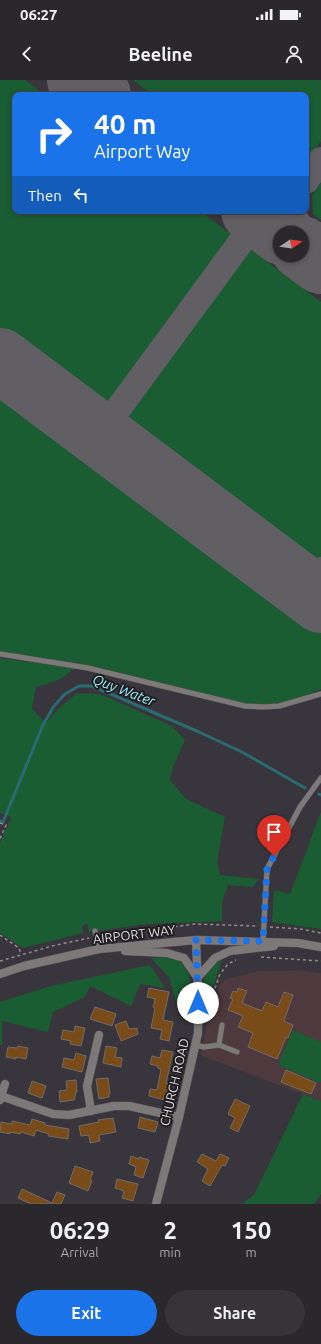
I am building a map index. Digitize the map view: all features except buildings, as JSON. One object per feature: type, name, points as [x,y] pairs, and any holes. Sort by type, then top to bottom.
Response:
[{"type":"street","name":"AIRPORT WAY","points":[[0,974],[24,966],[99,949],[196,940],[263,941],[298,943],[321,947]]},
{"type":"street","name":"CHURCH ROAD","points":[[156,1204],[179,1117],[198,1033],[198,977],[196,940]]},
{"type":"street","points":[[99,949],[167,953],[184,958],[198,977],[215,958],[230,951],[298,943]]},
{"type":"street","points":[[91,1111],[87,1086],[99,1035]]},
{"type":"street","points":[[5,1084],[1,1098],[53,1114],[69,1116],[114,1106],[129,1106],[179,1117]]},
{"type":"lane","points":[[0,654],[88,668],[245,706],[279,706],[321,694]]},
{"type":"lane","points":[[263,941],[267,869],[300,807],[321,778]]},
{"type":"lane","points":[[95,931],[99,949]]},
{"type":"lane","points":[[219,1045],[222,1025]]},
{"type":"lane","points":[[195,1045],[204,1047],[219,1045],[237,1052]]},
{"type":"path","points":[[0,823],[6,825],[0,839]]},
{"type":"path","points":[[0,935],[19,948],[21,954]]},
{"type":"path","points":[[256,956],[321,961]]},
{"type":"path","points":[[205,1016],[220,974],[228,964],[239,958]]},
{"type":"shaded area","points":[[301,970],[321,973],[321,1101],[200,1055],[205,1045],[203,1042],[208,1020],[220,985],[225,979],[258,971]]},
{"type":"green space","points":[[0,80],[25,80],[41,92],[12,92],[12,214],[204,214],[321,302],[321,689],[302,697],[283,702],[264,704],[244,703],[102,668],[0,652]]},
{"type":"green space","points":[[133,80],[321,80],[321,141],[309,158],[309,92],[149,92]]},
{"type":"green space","points":[[321,183],[321,220],[313,214],[312,195]]},
{"type":"green space","points":[[0,658],[74,668],[61,678],[36,687],[32,709],[46,723],[58,709],[77,693],[100,694],[172,726],[185,740],[173,767],[170,780],[186,799],[225,817],[217,862],[220,875],[258,879],[253,887],[228,885],[222,902],[222,921],[147,924],[89,932],[87,924],[82,926],[83,933],[23,948],[0,933],[0,843],[11,817],[0,813]]},
{"type":"green space","points":[[321,812],[321,929],[272,922],[274,890],[290,894]]},
{"type":"green space","points":[[151,958],[170,958],[184,965],[190,979],[192,1011],[179,1013],[169,977]]},
{"type":"green space","points":[[222,960],[203,1016],[202,990],[207,971],[211,966]]},
{"type":"green space","points":[[150,965],[165,988],[140,984],[131,1006],[90,986],[85,997],[53,1012],[48,1032],[2,1021],[2,1045],[0,1045],[0,1002],[51,986]]},
{"type":"green space","points":[[293,1030],[321,1042],[320,1083],[278,1065]]},
{"type":"green space","points":[[303,1094],[321,1101],[321,1194],[314,1204],[242,1204],[254,1195]]},
{"type":"waterway","name":"Quy Water","points":[[0,821],[3,822],[43,725],[54,706],[65,694],[79,686],[92,686],[199,732],[242,752],[305,788]]},
{"type":"taxiway","points":[[309,177],[321,160]]},
{"type":"taxiway","points":[[288,214],[288,226]]},
{"type":"taxiway","points":[[99,435],[260,216]]},
{"type":"taxiway","points":[[305,589],[321,570]]},
{"type":"runway","points":[[79,80],[95,92]]},
{"type":"runway","points":[[257,214],[273,226]]},
{"type":"runway","points":[[309,253],[321,262]]},
{"type":"runway","points":[[0,360],[321,601]]},
{"type":"route","points":[[198,1003],[196,940],[263,941],[266,876],[267,869],[274,856]]}]
